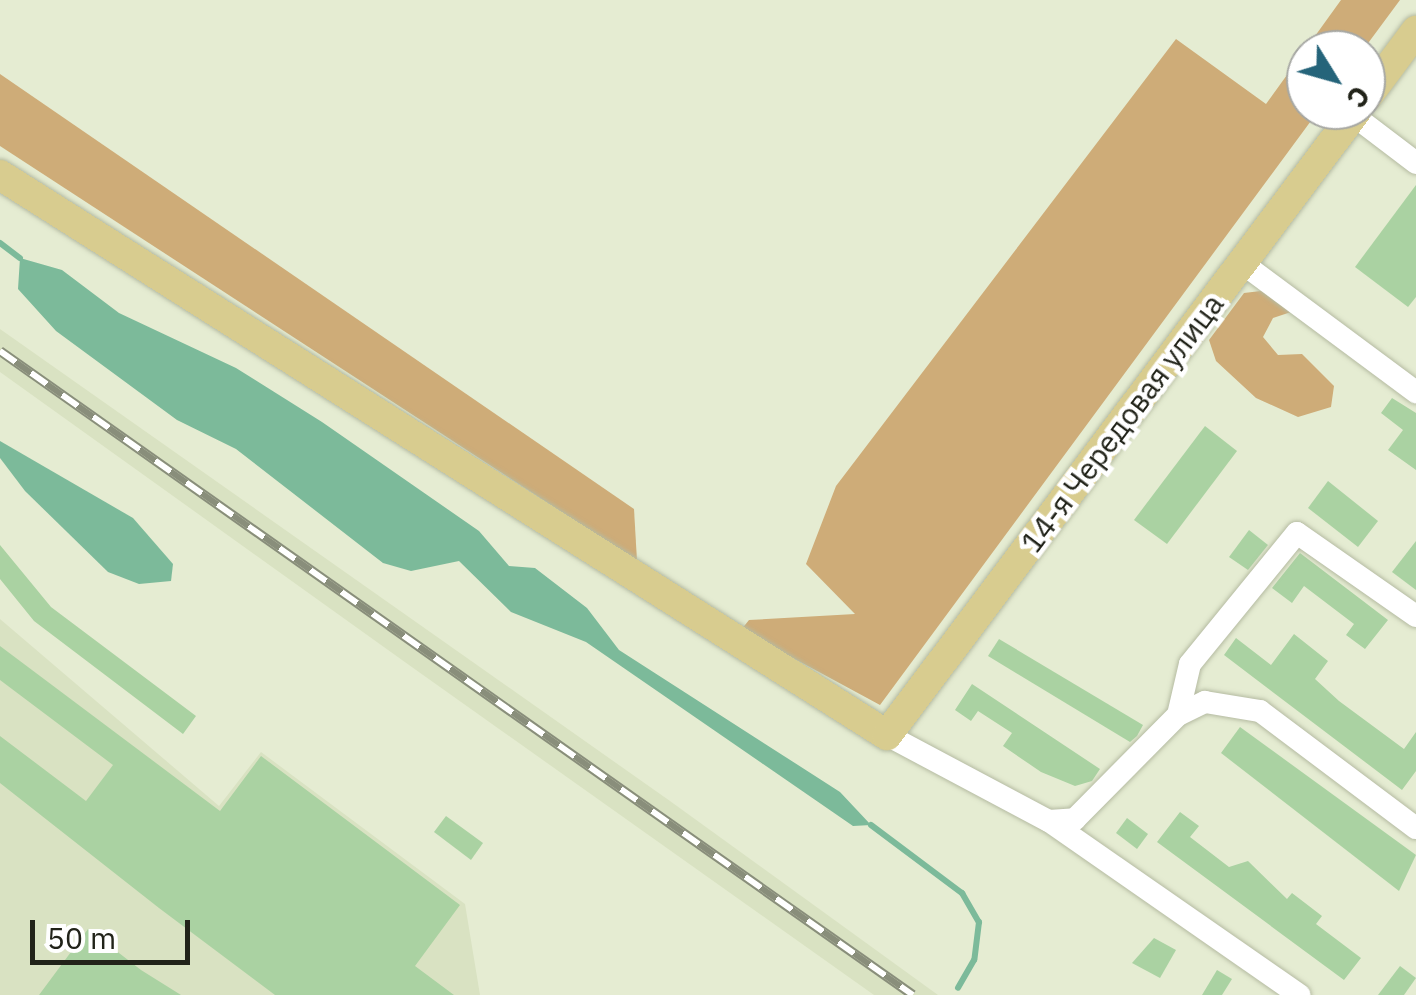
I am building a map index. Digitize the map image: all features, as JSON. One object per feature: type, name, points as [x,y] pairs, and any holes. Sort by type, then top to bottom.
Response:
[{"type":"main road","name":"14-я Чередовая улица","points":[[1386,72],[1416,31]]},
{"type":"main road","name":"14-я Чередовая улица","points":[[888,736],[1342,130]]},
{"type":"main road","points":[[0,175],[888,736]]},
{"type":"street","points":[[1382,130],[1416,163]]},
{"type":"street","points":[[1242,264],[1416,392]]},
{"type":"street","points":[[1178,715],[1190,664],[1297,533],[1416,616]]},
{"type":"street","points":[[1049,821],[1094,810],[1178,715],[1205,702],[1260,711],[1416,828]]},
{"type":"street","points":[[888,736],[1049,821],[1299,995]]},
{"type":"shaded area","points":[[1341,0],[1400,0],[1378,30],[1319,30]]},
{"type":"shaded area","points":[[1176,39],[1266,104],[1286,76],[1286,130],[1304,130],[880,705],[741,630],[749,620],[855,614],[806,564],[836,486]]},
{"type":"shaded area","points":[[0,74],[634,509],[637,561],[0,146]]},
{"type":"shaded area","points":[[20,258],[62,270],[119,313],[236,368],[322,422],[479,531],[509,566],[535,568],[587,608],[619,650],[840,792],[871,825],[853,826],[586,642],[511,612],[459,561],[411,571],[383,563],[236,449],[177,420],[56,331],[18,289]]},
{"type":"shaded area","points":[[1269,290],[1294,311],[1273,318],[1263,337],[1278,355],[1302,354],[1334,386],[1331,407],[1298,417],[1256,398],[1216,361],[1209,340],[1244,293]]},
{"type":"shaded area","points":[[0,329],[670,801],[938,995],[874,995],[409,665],[0,372]]},
{"type":"shaded area","points":[[0,441],[133,518],[173,564],[171,581],[139,584],[108,572],[25,491],[0,458]]},
{"type":"shaded area","points":[[0,619],[219,806],[261,752],[465,904],[480,995],[0,995]]},
{"type":"building","points":[[1416,185],[1416,297],[1408,307],[1355,267]]},
{"type":"building","points":[[1392,398],[1416,413],[1416,470],[1388,450],[1403,430],[1381,413]]},
{"type":"building","points":[[1205,426],[1237,451],[1167,544],[1134,520]]},
{"type":"building","points":[[1328,481],[1378,521],[1358,547],[1308,508]]},
{"type":"building","points":[[1249,530],[1268,545],[1248,570],[1229,557]]},
{"type":"building","points":[[1416,541],[1416,590],[1392,572]]},
{"type":"building","points":[[0,545],[51,607],[196,716],[183,734],[34,621],[0,579]]},
{"type":"building","points":[[1300,553],[1388,620],[1365,649],[1346,635],[1354,624],[1304,586],[1292,603],[1272,588]]},
{"type":"building","points":[[1294,634],[1328,661],[1315,679],[1339,701],[1404,749],[1416,732],[1416,771],[1402,790],[1224,655],[1236,638],[1271,665]]},
{"type":"building","points":[[999,639],[1143,725],[1137,736],[1130,742],[988,656]]},
{"type":"building","points":[[0,646],[220,811],[261,756],[460,905],[415,966],[454,995],[275,995],[159,908],[0,783],[0,736],[86,801],[113,765],[0,680]]},
{"type":"building","points":[[972,684],[1100,769],[1092,781],[1075,786],[1041,772],[1003,746],[1012,733],[978,711],[971,721],[955,710]]},
{"type":"building","points":[[1240,727],[1416,855],[1399,891],[1221,753]]},
{"type":"building","points":[[1180,812],[1199,826],[1190,837],[1229,867],[1248,861],[1287,899],[1292,893],[1322,916],[1316,924],[1361,958],[1344,980],[1157,842]]},
{"type":"building","points":[[446,816],[483,843],[471,860],[434,832]]},
{"type":"building","points":[[1127,818],[1148,834],[1137,849],[1116,833]]},
{"type":"building","points":[[88,929],[141,970],[181,995],[39,995]]},
{"type":"building","points":[[1154,938],[1176,950],[1160,978],[1132,963]]},
{"type":"building","points":[[1400,966],[1416,978],[1404,995],[1378,995]]},
{"type":"building","points":[[1217,970],[1232,979],[1222,995],[1202,995]]},
{"type":"waterway","points":[[0,243],[20,258]]},
{"type":"waterway","points":[[871,825],[962,893],[979,922],[974,960],[958,988]]},
{"type":"railway","points":[[0,351],[913,995]]}]
